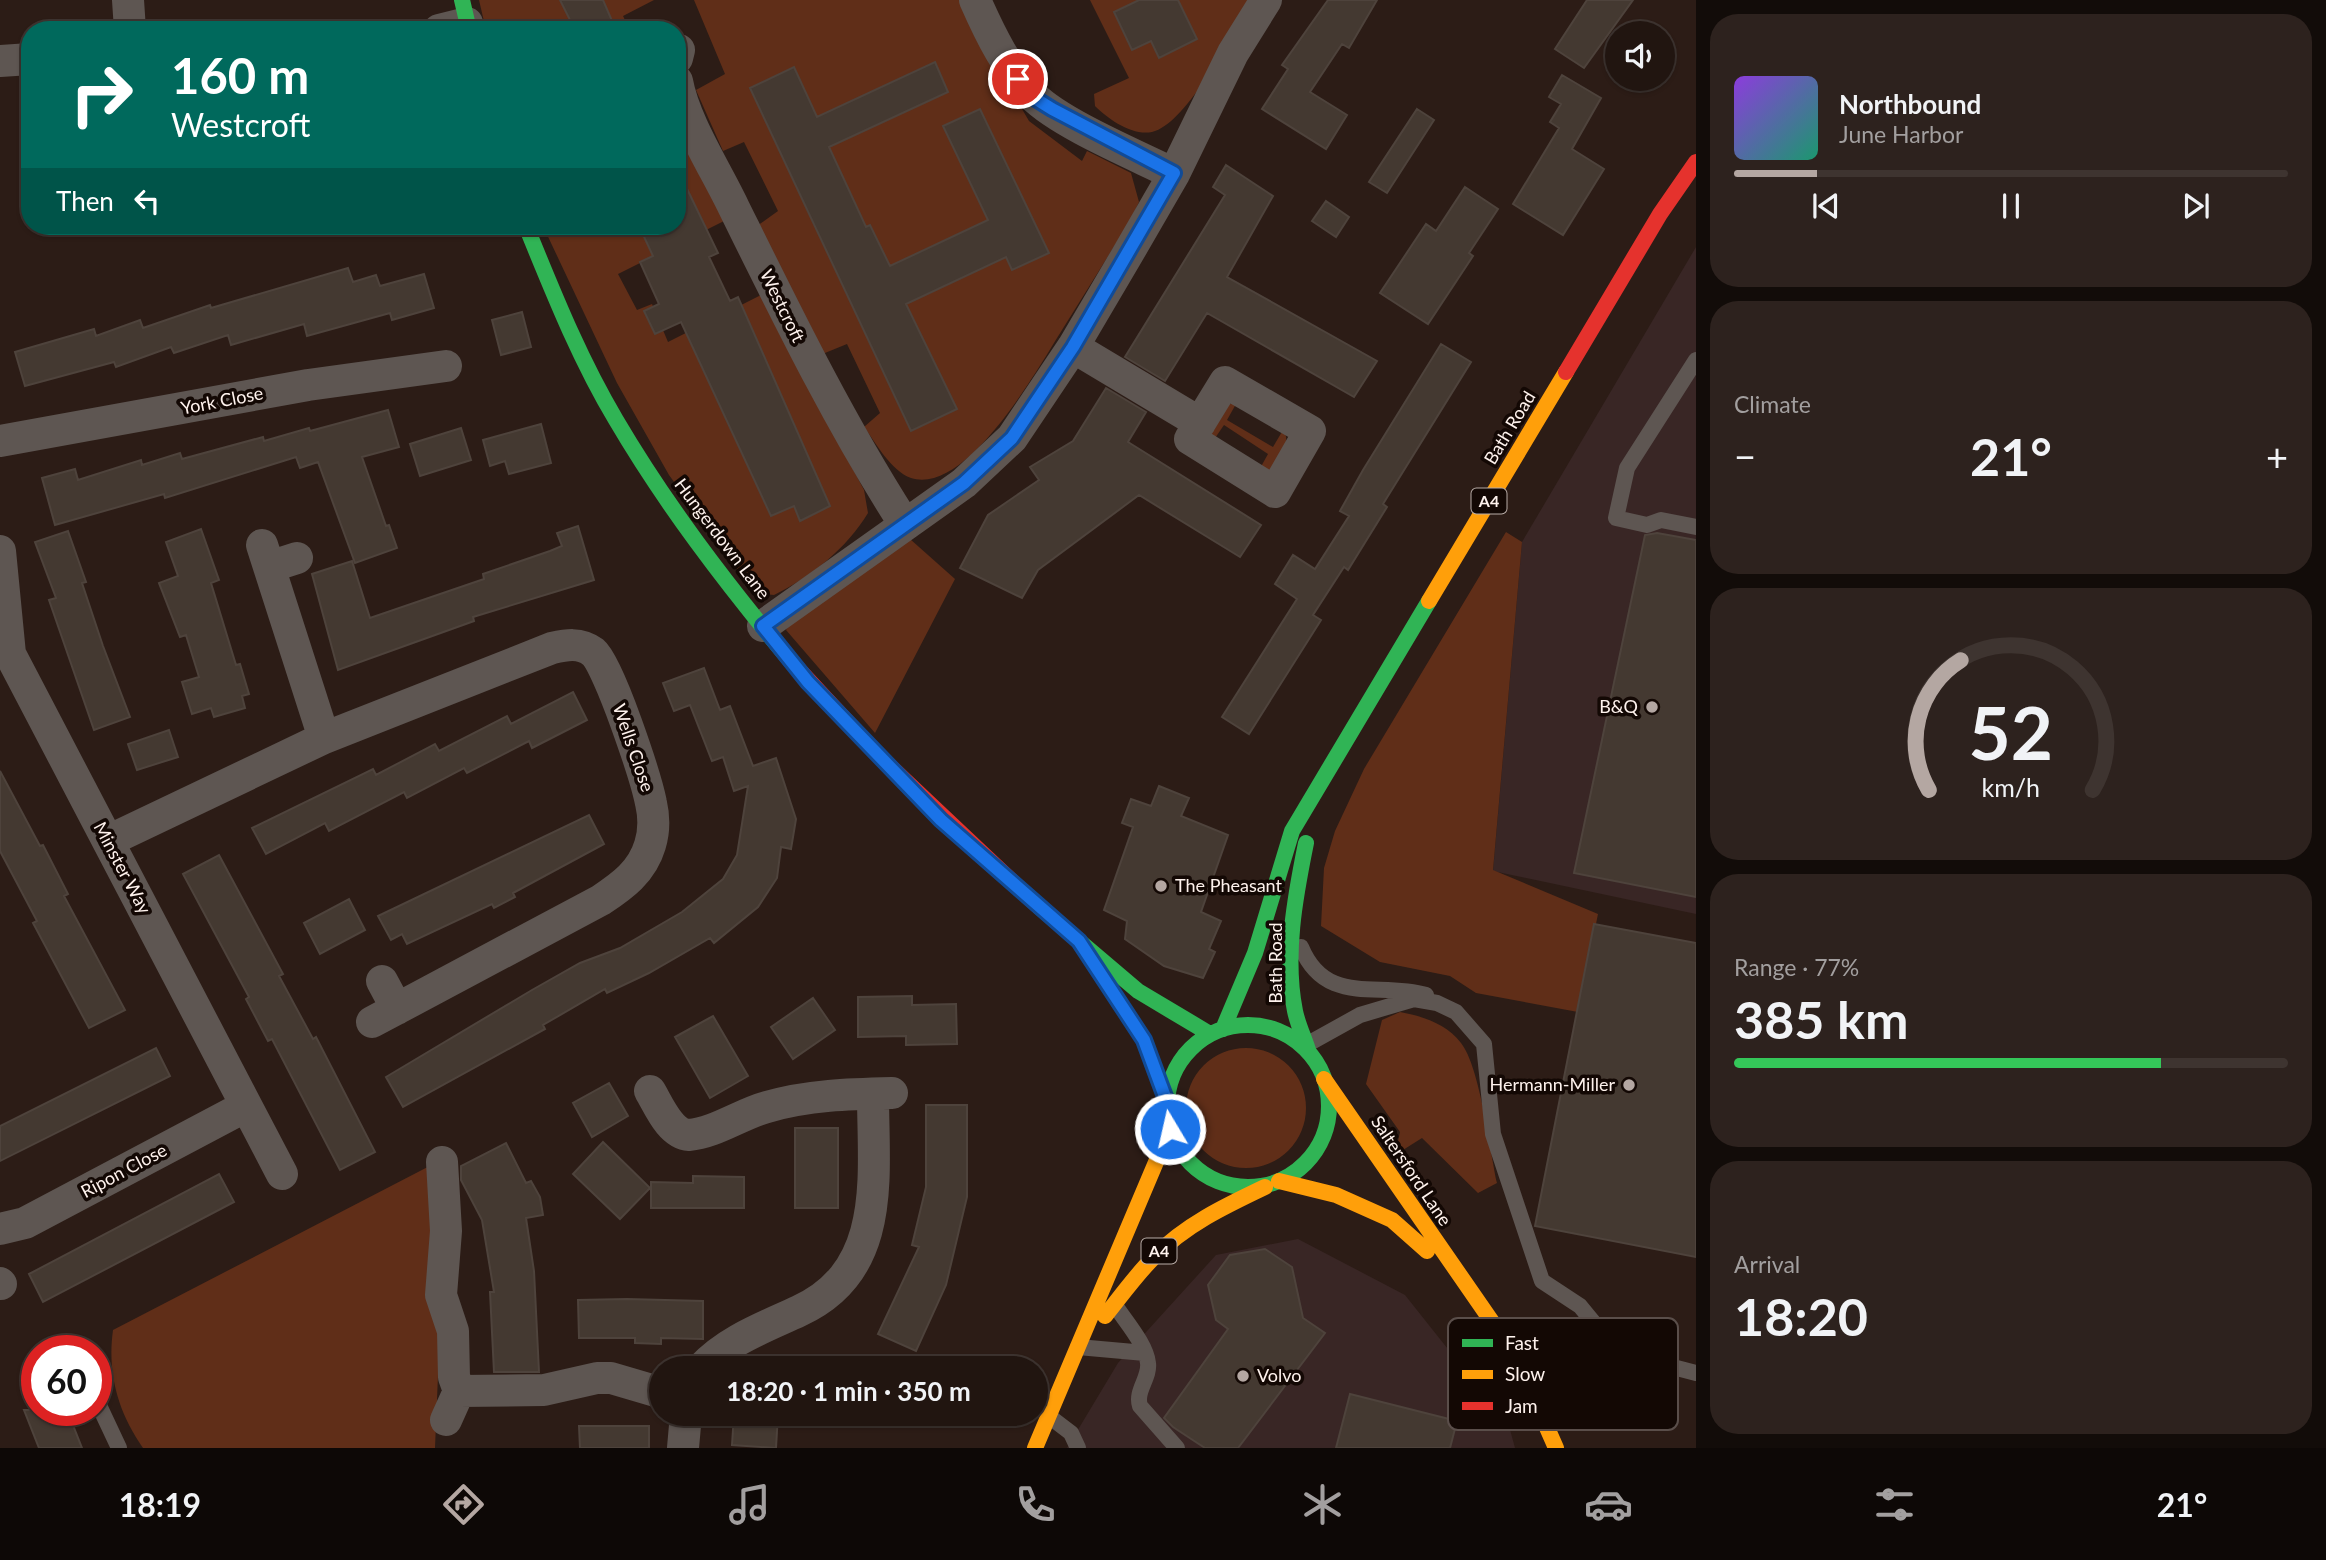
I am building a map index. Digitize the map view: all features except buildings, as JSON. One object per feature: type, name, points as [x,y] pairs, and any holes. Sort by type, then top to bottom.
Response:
[{"type":"main road","name":"Bath Road","points":[[1217,1032],[1240,995],[1259,942],[1275,874],[1292,831],[1660,214],[1696,162]]},
{"type":"main road","name":"Hungerdown Lane","points":[[530,235],[560,313],[603,395],[671,509],[808,682],[941,820],[1079,941],[1168,1014],[1217,1032]]},
{"type":"main road","name":"Bath Road","points":[[1308,1049],[1295,1011],[1292,975],[1295,928],[1307,840],[1338,752]]},
{"type":"main road","name":"Hungerdown Lane","points":[[1079,941],[1144,1040],[1167,1102]]},
{"type":"main road","points":[[1263,1026],[1291,1037],[1308,1049],[1324,1079],[1329,1101],[1326,1129],[1321,1143],[1303,1166],[1273,1184],[1225,1184],[1200,1172],[1181,1153],[1170,1129],[1167,1102],[1173,1075],[1188,1052],[1217,1032],[1263,1026]]},
{"type":"main road","name":"Saltersford Lane","points":[[1324,1079],[1488,1318]]},
{"type":"main road","name":"A4","points":[[1035,1448],[1170,1129]]},
{"type":"main road","name":"Saltersford Lane","points":[[1273,1184],[1336,1195],[1392,1220],[1465,1286]]},
{"type":"main road","name":"A4","points":[[1077,1347],[1163,1247],[1203,1219],[1273,1184]]},
{"type":"main road","name":"Saltersford Lane","points":[[1548,1430],[1556,1448]]},
{"type":"street","points":[[128,0],[129,21]]},
{"type":"street","points":[[975,0],[1003,57],[1036,99],[1097,135],[1174,173]]},
{"type":"street","points":[[763,626],[904,523],[964,483],[1012,438],[1073,347],[1174,173],[1233,53],[1266,0]]},
{"type":"street","points":[[0,61],[21,60]]},
{"type":"street","name":"Westcroft","points":[[686,108],[798,340],[854,445],[904,523]]},
{"type":"street","points":[[1073,347],[1200,423]]},
{"type":"street","name":"York Close","points":[[0,441],[307,385],[430,376]]},
{"type":"street","name":"Minster Way","points":[[0,551],[5,656],[108,841],[282,1174]]},
{"type":"street","points":[[276,557],[288,636],[324,738]]},
{"type":"street","name":"Wells Close","points":[[108,841],[324,738],[552,648],[601,643],[607,673],[652,805],[653,834],[644,859],[625,884],[601,900],[383,1004]]},
{"type":"street","points":[[650,1091],[674,1129],[681,1135],[689,1135],[790,1101],[819,1096],[884,1093],[873,1213],[859,1253],[849,1270],[834,1290],[816,1303],[732,1344],[717,1356]]},
{"type":"street","name":"Ripon Close","points":[[0,1229],[25,1223],[246,1106]]},
{"type":"street","points":[[442,1162],[446,1231],[441,1295],[453,1331],[454,1377],[459,1391],[446,1420]]},
{"type":"street","points":[[459,1391],[544,1390],[597,1378],[611,1378],[649,1389]]},
{"type":"street","points":[[683,1448],[686,1426]]},
{"type":"lane","points":[[1660,214],[1696,181]]},
{"type":"lane","points":[[1696,360],[1628,468],[1616,518],[1647,525],[1661,520],[1696,527]]},
{"type":"lane","points":[[1295,928],[1301,949],[1315,972],[1338,986],[1359,990],[1409,989],[1435,998],[1456,1012],[1484,1044],[1493,1134],[1542,1281],[1580,1306],[1590,1318]]},
{"type":"lane","points":[[1308,1049],[1360,1015],[1414,999],[1437,1003],[1456,1012]]},
{"type":"lane","points":[[1115,1305],[1145,1353],[1149,1365],[1138,1399],[1140,1406],[1177,1448]]},
{"type":"lane","points":[[1077,1347],[1145,1353]]},
{"type":"lane","points":[[1678,1368],[1696,1373]]},
{"type":"lane","points":[[1049,1416],[1071,1433],[1078,1448]]},
{"type":"lane","points":[[109,1426],[119,1448]]},
{"type":"shaded area","points":[[479,0],[654,0],[623,16],[626,21],[484,21]]},
{"type":"shaded area","points":[[694,0],[966,0],[1002,75],[1029,121],[1082,161],[1087,151],[1131,173],[1139,202],[1130,221],[1022,393],[979,447],[956,467],[933,478],[911,478],[897,469],[884,456],[864,427],[880,413],[847,344],[820,355],[757,226],[778,211],[744,142],[723,151],[696,90],[725,74]]},
{"type":"shaded area","points":[[1090,0],[1254,0],[1209,75],[1180,113],[1165,126],[1144,133],[1121,125],[1095,106],[1094,94],[1129,78]]},
{"type":"shaded area","points":[[686,145],[724,221],[618,274],[637,310],[652,304],[668,342],[761,295],[864,490],[868,513],[839,550],[801,580],[774,595],[755,593],[669,475],[617,383],[547,235],[686,235]]},
{"type":"shaded area","points":[[1696,247],[1696,914],[1493,871],[1522,542]]},
{"type":"shaded area","points":[[1227,404],[1236,404],[1227,420],[1273,447],[1283,430],[1286,435],[1285,446],[1270,471],[1258,472],[1268,454],[1224,425],[1213,441],[1210,435]]},
{"type":"shaded area","points":[[1506,532],[1522,542],[1493,870],[1598,914],[1578,1012],[1476,993],[1450,976],[1380,962],[1321,926],[1324,868],[1335,831],[1364,769]]},
{"type":"shaded area","points":[[910,539],[955,579],[875,733],[786,630],[791,619]]},
{"type":"shaded area","points":[[1400,1012],[1425,1019],[1449,1031],[1468,1055],[1484,1110],[1497,1183],[1478,1193],[1422,1138],[1395,1155],[1400,1132],[1366,1084],[1382,1020]]},
{"type":"shaded area","points":[[1246,1048],[1269,1052],[1289,1065],[1302,1085],[1306,1108],[1302,1131],[1289,1151],[1269,1164],[1246,1168],[1223,1164],[1203,1151],[1190,1131],[1186,1108],[1190,1085],[1203,1065],[1223,1052]]},
{"type":"shaded area","points":[[447,1157],[435,1448],[143,1448],[127,1421],[116,1392],[112,1362],[113,1330]]},
{"type":"shaded area","points":[[1298,1239],[1405,1295],[1448,1349],[1448,1430],[1510,1430],[1515,1448],[1067,1448],[1118,1363],[1216,1255]]},
{"type":"traffic: fast","points":[[462,0],[467,21]]},
{"type":"traffic: fast","points":[[530,235],[578,349],[616,420],[697,542],[788,658]]},
{"type":"traffic: fast","points":[[1223,1029],[1255,953],[1292,831],[1429,601]]},
{"type":"traffic: fast","points":[[1306,843],[1295,905],[1291,969],[1295,1011],[1309,1053]]},
{"type":"traffic: fast","points":[[1038,906],[1138,991],[1210,1034]]},
{"type":"traffic: fast","points":[[1101,974],[1144,1040],[1167,1102]]},
{"type":"traffic: fast","points":[[1248,1025],[1279,1031],[1305,1049],[1323,1075],[1329,1106],[1323,1137],[1305,1163],[1279,1181],[1248,1187],[1217,1181],[1191,1163],[1173,1137],[1167,1106],[1173,1075],[1191,1049],[1217,1031],[1248,1025]]},
{"type":"traffic: slow","points":[[1429,601],[1566,372]]},
{"type":"traffic: slow","points":[[1324,1079],[1489,1318]]},
{"type":"traffic: slow","points":[[1035,1448],[1170,1129]]},
{"type":"traffic: slow","points":[[1279,1181],[1336,1195],[1392,1220],[1427,1251]]},
{"type":"traffic: slow","points":[[1105,1316],[1147,1264],[1179,1235],[1220,1209],[1265,1187]]},
{"type":"traffic: slow","points":[[1548,1430],[1556,1448]]},
{"type":"traffic: jam","points":[[1566,372],[1660,214],[1696,162]]},
{"type":"traffic: jam","points":[[788,658],[876,753],[1038,906]]},
{"type":"place","name":"B&Q","points":[[1652,707]]},
{"type":"place","name":"The Pheasant","points":[[1161,886]]},
{"type":"place","name":"Hermann-Miller","points":[[1629,1085]]},
{"type":"place","name":"Volvo","points":[[1243,1376]]},
{"type":"route","points":[[1018,79],[1036,99],[1052,109],[1097,135],[1174,173],[1073,347],[1012,438],[964,483],[904,523],[763,626],[808,682],[941,820],[1079,941],[1149,1050],[1167,1102],[1170,1129]]}]
